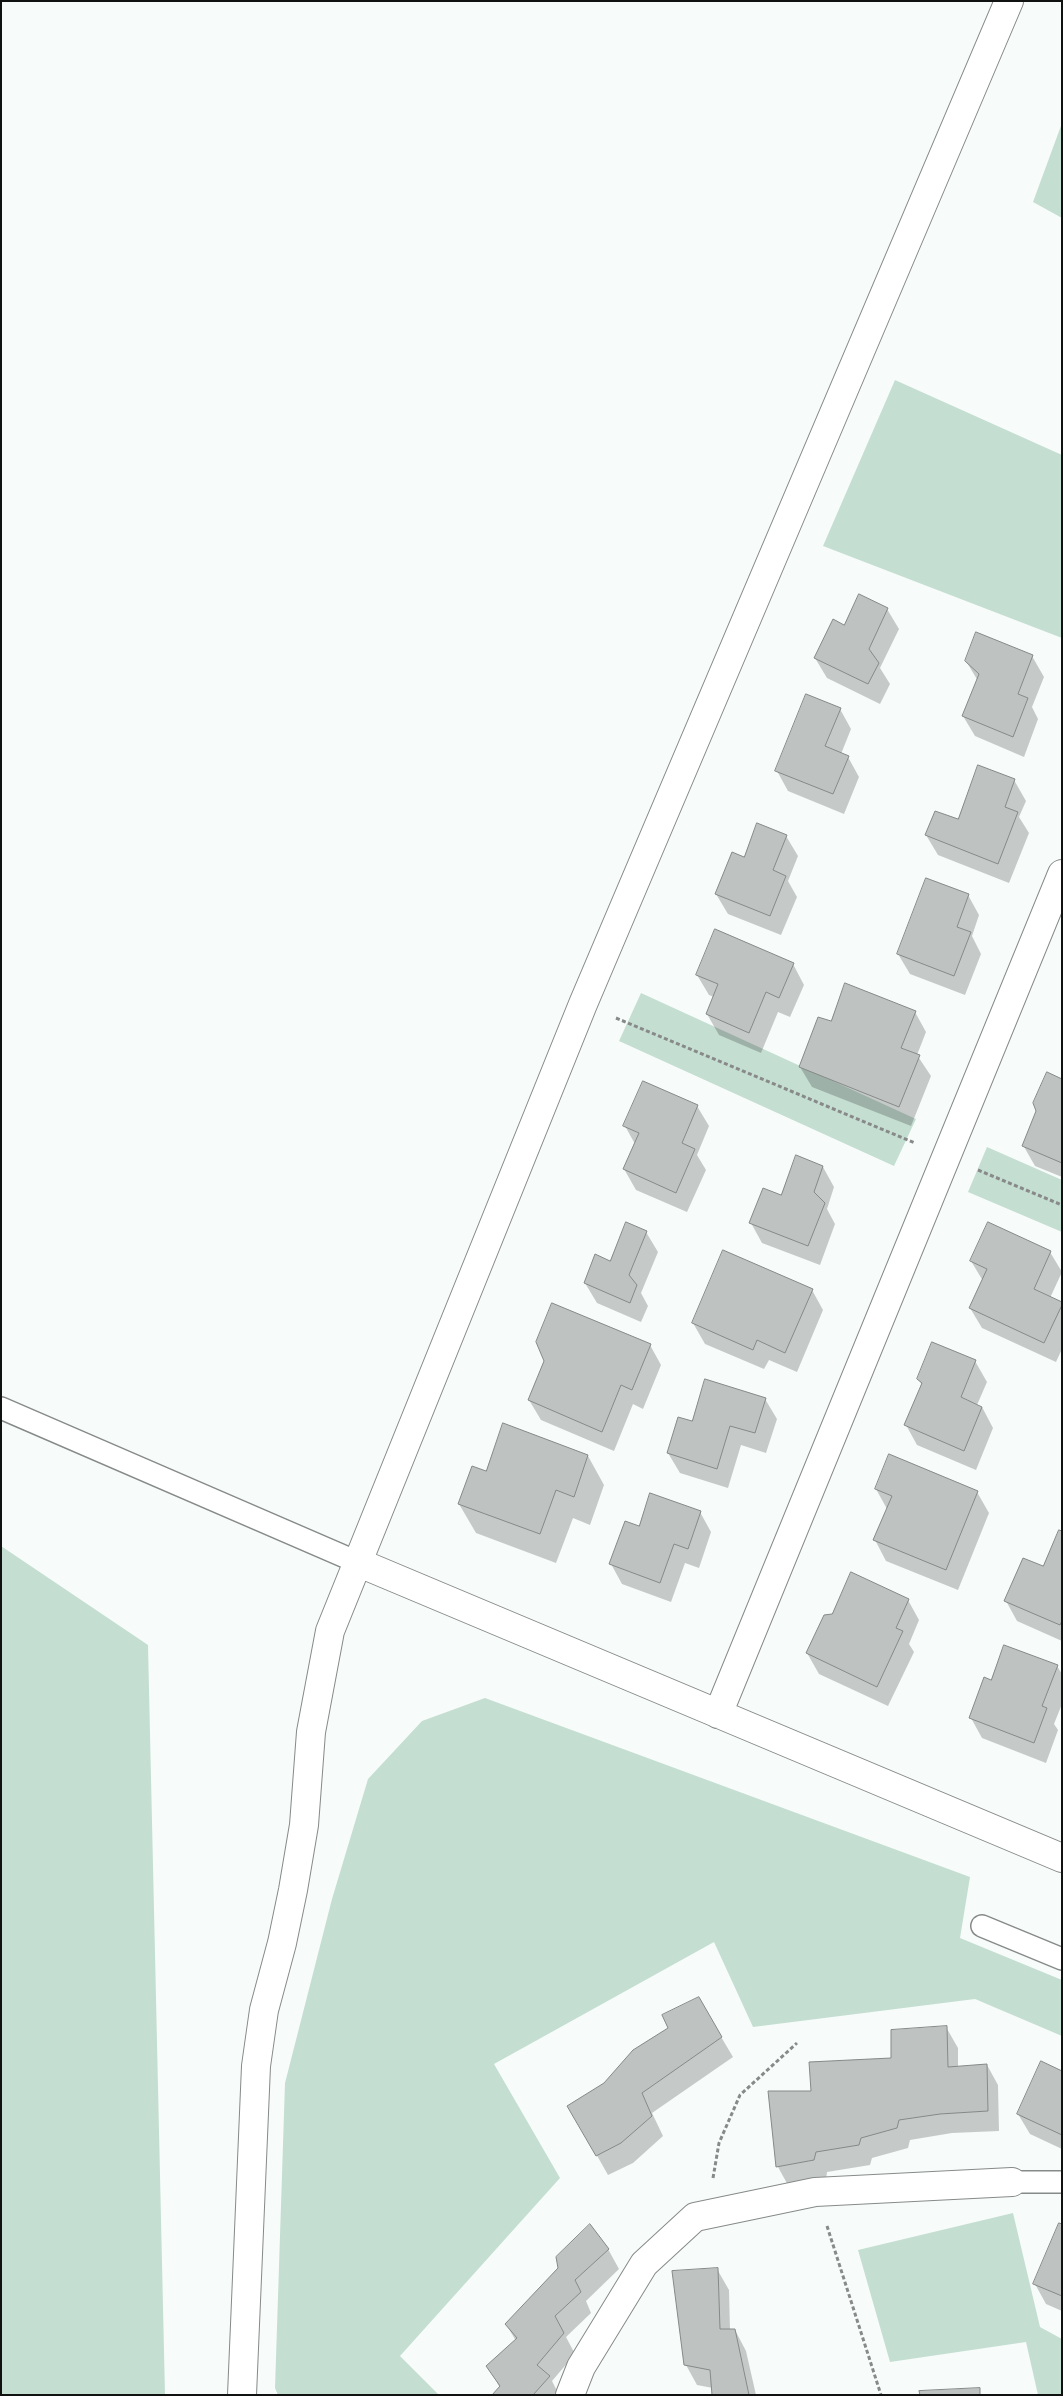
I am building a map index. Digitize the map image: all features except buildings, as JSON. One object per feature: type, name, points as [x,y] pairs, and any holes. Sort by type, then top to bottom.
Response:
[{"type":"street","points":[[242,2395],[256,2066],[264,2010],[282,1943],[293,1890],[304,1825],[311,1732],[330,1631],[583,1004],[1009,1]]},
{"type":"street","points":[[718,1714],[1062,874]]},
{"type":"street","points":[[357,1562],[718,1714],[1060,1852]]},
{"type":"street","points":[[570,2395],[581,2367],[644,2264],[695,2217],[815,2192],[1012,2182]]},
{"type":"lane","points":[[1,1408],[357,1562]]},
{"type":"lane","points":[[982,1926],[1062,1960]]},
{"type":"lane","points":[[1012,2182],[1062,2182]]},
{"type":"path","points":[[583,1004],[1062,1205]]},
{"type":"path","points":[[695,2217],[710,2194],[719,2143],[740,2095],[797,2043]]},
{"type":"path","points":[[815,2192],[881,2395]]},
{"type":"green space","points":[[1062,123],[1062,218],[1033,202]]},
{"type":"green space","points":[[895,380],[1062,455],[1062,638],[823,546]]},
{"type":"green space","points":[[641,993],[916,1119],[894,1166],[619,1041]]},
{"type":"green space","points":[[987,1147],[1062,1180],[1062,1232],[968,1192]]},
{"type":"green space","points":[[1,1546],[148,1645],[165,2395],[1,2395]]},
{"type":"green space","points":[[485,1698],[970,1877],[960,1938],[1062,1980],[1062,2036],[975,1999],[753,2027],[714,1942],[494,2064],[560,2178],[400,2356],[439,2395],[278,2395],[275,2388],[285,2083],[332,1899],[368,1779],[422,1721]]},
{"type":"green space","points":[[1013,2213],[1040,2327],[1062,2339],[1062,2395],[1038,2395],[1026,2342],[890,2362],[858,2250]]}]
